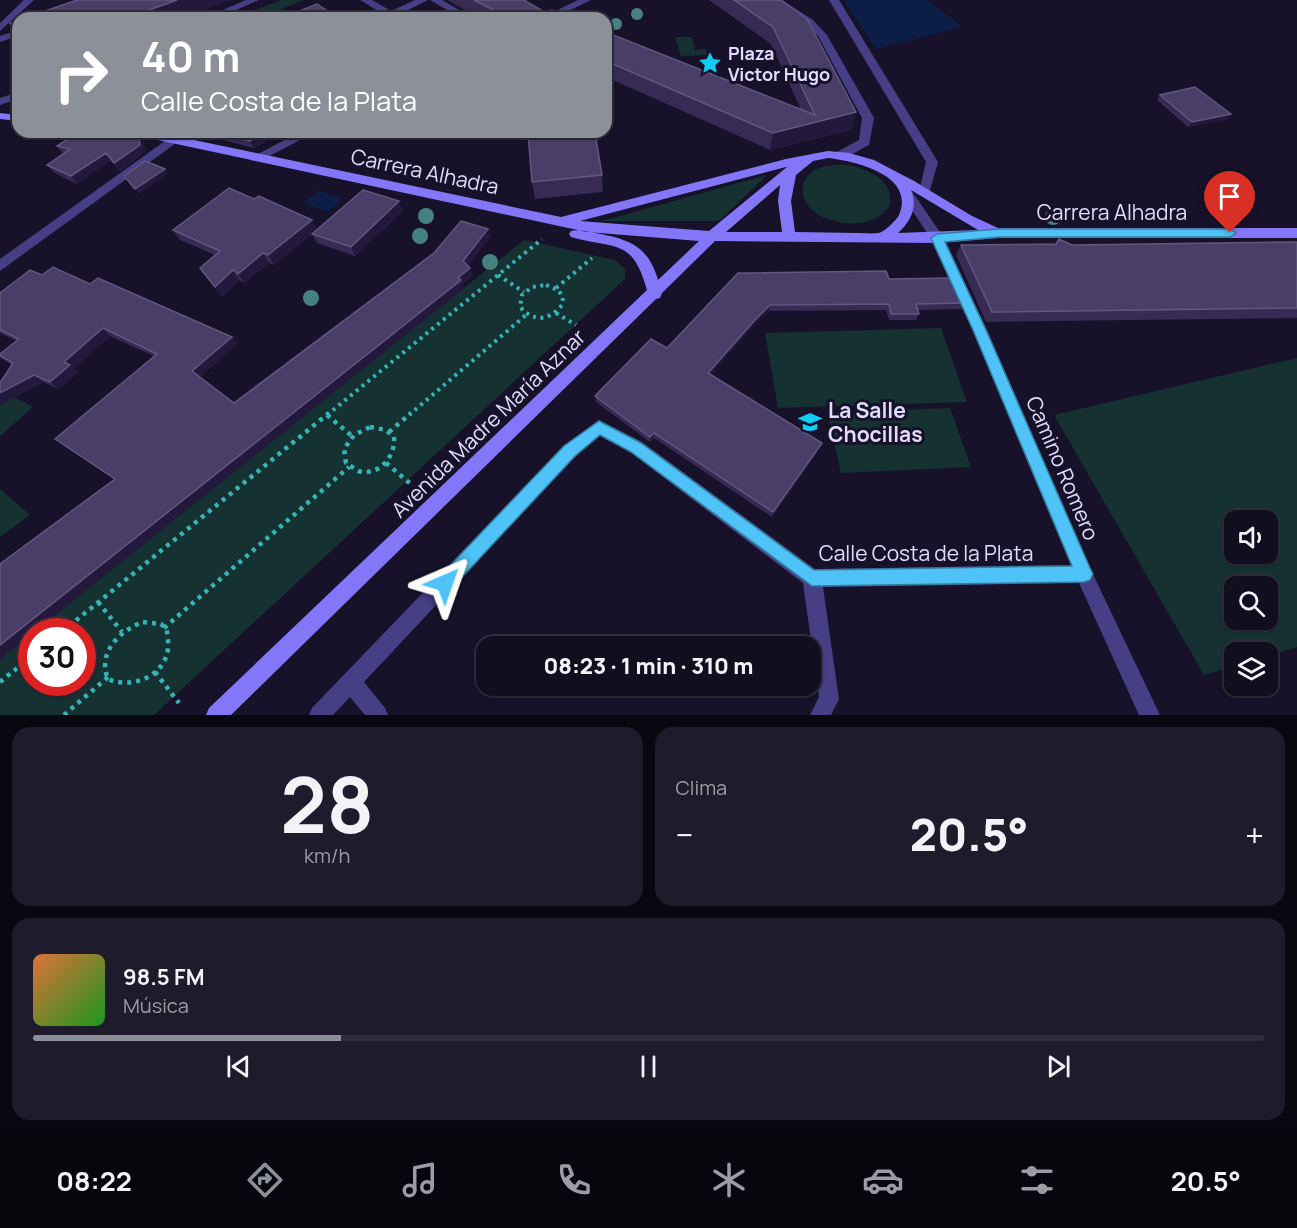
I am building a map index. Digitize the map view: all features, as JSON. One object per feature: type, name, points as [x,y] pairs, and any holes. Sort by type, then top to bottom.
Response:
[{"type":"street","points":[[17,12],[29,0]]},
{"type":"street","points":[[224,12],[254,0]]},
{"type":"street","points":[[365,0],[383,12]]},
{"type":"street","points":[[400,12],[423,0]]},
{"type":"street","points":[[435,0],[457,12]]},
{"type":"street","points":[[559,12],[586,0]]},
{"type":"street","points":[[775,0],[810,22],[822,35],[868,118],[865,142],[841,155]]},
{"type":"street","points":[[834,0],[932,162],[925,191]]},
{"type":"street","points":[[0,28],[12,16]]},
{"type":"street","name":"Carrera Alhadra","points":[[164,138],[586,227],[711,237],[790,238],[937,238],[999,233],[1297,233]]},
{"type":"street","points":[[256,158],[297,138]]},
{"type":"street","points":[[0,266],[172,140]]},
{"type":"street","name":"Carrera Alhadra","points":[[563,221],[786,163],[798,164],[823,156],[841,155],[869,161],[925,191],[951,212],[970,223],[999,233]]},
{"type":"street","points":[[790,238],[785,198],[790,175],[798,164]]},
{"type":"street","name":"Avenida Madre María Aznar","points":[[216,715],[655,294],[711,237],[798,164]]},
{"type":"street","name":"Carrera Alhadra","points":[[893,174],[903,187]]},
{"type":"street","points":[[882,238],[906,215],[909,203],[903,187]]},
{"type":"street","name":"Camino Romero","points":[[903,187],[937,238],[980,330],[1084,574],[1150,715]]},
{"type":"street","name":"Carrera Alhadra","points":[[563,221],[567,232],[613,242],[637,252],[644,262],[655,294]]},
{"type":"street","name":"Calle Costa de la Plata","points":[[351,682],[570,451],[599,428],[636,447],[812,578],[1084,574]]},
{"type":"street","points":[[812,578],[829,699],[820,715]]},
{"type":"street","points":[[320,715],[351,682],[378,715]]},
{"type":"path","points":[[79,618],[542,239]]},
{"type":"path","points":[[556,288],[596,255]]},
{"type":"path","points":[[498,275],[524,292]]},
{"type":"path","points":[[539,285],[556,288],[563,298],[560,309],[543,318],[526,315],[519,301],[524,292],[539,285]]},
{"type":"path","points":[[556,313],[576,326]]},
{"type":"path","points":[[389,432],[526,315]]},
{"type":"path","points":[[327,415],[352,436]]},
{"type":"path","points":[[370,427],[378,427],[395,438],[394,452],[386,463],[368,472],[359,472],[349,467],[344,456],[344,449],[352,436],[370,427]]},
{"type":"path","points":[[386,463],[412,485]]},
{"type":"path","points":[[164,628],[349,467]]},
{"type":"path","points":[[98,602],[122,632]]},
{"type":"path","points":[[143,622],[153,622],[164,628],[170,638],[166,658],[155,672],[140,682],[129,685],[118,685],[108,677],[104,663],[107,652],[122,632],[143,622]]},
{"type":"path","points":[[0,682],[18,667]]},
{"type":"path","points":[[155,672],[179,703]]},
{"type":"path","points":[[64,715],[108,677]]},
{"type":"green space","points":[[281,0],[304,0],[274,12],[249,12]]},
{"type":"green space","points":[[675,37],[692,37],[695,50],[706,49],[707,55],[681,56]]},
{"type":"green space","points":[[848,165],[863,169],[878,177],[888,188],[890,204],[881,215],[869,221],[838,222],[823,217],[811,209],[804,198],[803,185],[810,174],[827,166]]},
{"type":"green space","points":[[767,175],[719,221],[602,221]]},
{"type":"green space","points":[[524,240],[615,260],[625,269],[625,279],[154,715],[0,715],[0,659],[18,644],[18,696],[96,696],[96,618],[50,618]]},
{"type":"green space","points":[[941,328],[967,402],[778,408],[765,333]]},
{"type":"green space","points":[[1297,358],[1297,647],[1278,653],[1278,642],[1224,642],[1224,669],[1204,675],[1054,415]]},
{"type":"green space","points":[[0,390],[33,407],[0,436]]},
{"type":"green space","points":[[950,408],[971,467],[841,473],[827,413]]},
{"type":"green space","points":[[0,489],[30,515],[0,537]]},
{"type":"water","points":[[844,0],[927,0],[963,27],[876,49]]},
{"type":"water","points":[[318,190],[342,199],[328,212],[304,203]]},
{"type":"building","points":[[77,0],[177,0],[144,12],[42,12]]},
{"type":"building","points":[[474,0],[524,0],[544,12],[497,12]]},
{"type":"building","points":[[734,0],[781,0],[807,19],[856,112],[773,133],[612,64],[612,34],[815,115],[773,27]]},
{"type":"building","points":[[317,4],[329,12],[297,12]]},
{"type":"building","points":[[1195,87],[1231,114],[1192,122],[1160,95]]},
{"type":"building","points":[[70,138],[139,138],[140,145],[114,163],[106,153],[71,176],[47,165],[70,149],[57,146]]},
{"type":"building","points":[[239,138],[256,138],[250,141]]},
{"type":"building","points":[[528,138],[596,138],[602,175],[532,182]]},
{"type":"building","points":[[145,161],[165,169],[135,189],[124,176]]},
{"type":"building","points":[[229,188],[254,199],[259,196],[312,220],[268,255],[263,253],[238,274],[233,270],[215,287],[200,268],[220,251],[173,230]]},
{"type":"building","points":[[363,190],[399,201],[351,247],[312,234]]},
{"type":"building","points":[[461,221],[488,229],[463,261],[470,268],[458,278],[461,280],[34,618],[18,618],[18,631],[0,645],[0,564],[115,479],[55,439],[157,354],[103,328],[64,362],[70,365],[50,382],[34,375],[0,393],[0,383],[13,363],[0,354],[19,339],[0,330],[0,293],[30,270],[42,275],[53,267],[90,284],[98,278],[232,337],[192,371],[234,403],[434,253]]},
{"type":"building","points":[[1059,239],[1072,245],[1297,242],[1297,308],[992,312],[961,245],[1056,244]]},
{"type":"building","points":[[886,271],[889,279],[952,278],[964,303],[916,304],[919,314],[891,314],[889,304],[770,305],[708,373],[822,443],[773,512],[654,433],[650,437],[595,396],[651,339],[667,348],[738,273]]},
{"type":"place","name":"Plaza Victor Hugo","points":[[710,63]]},
{"type":"place","name":"La Salle Chocillas","points":[[810,422]]},
{"type":"route","points":[[445,583],[570,451],[599,428],[636,447],[812,578],[1084,574],[980,330],[937,238],[999,233],[1230,233]]}]
